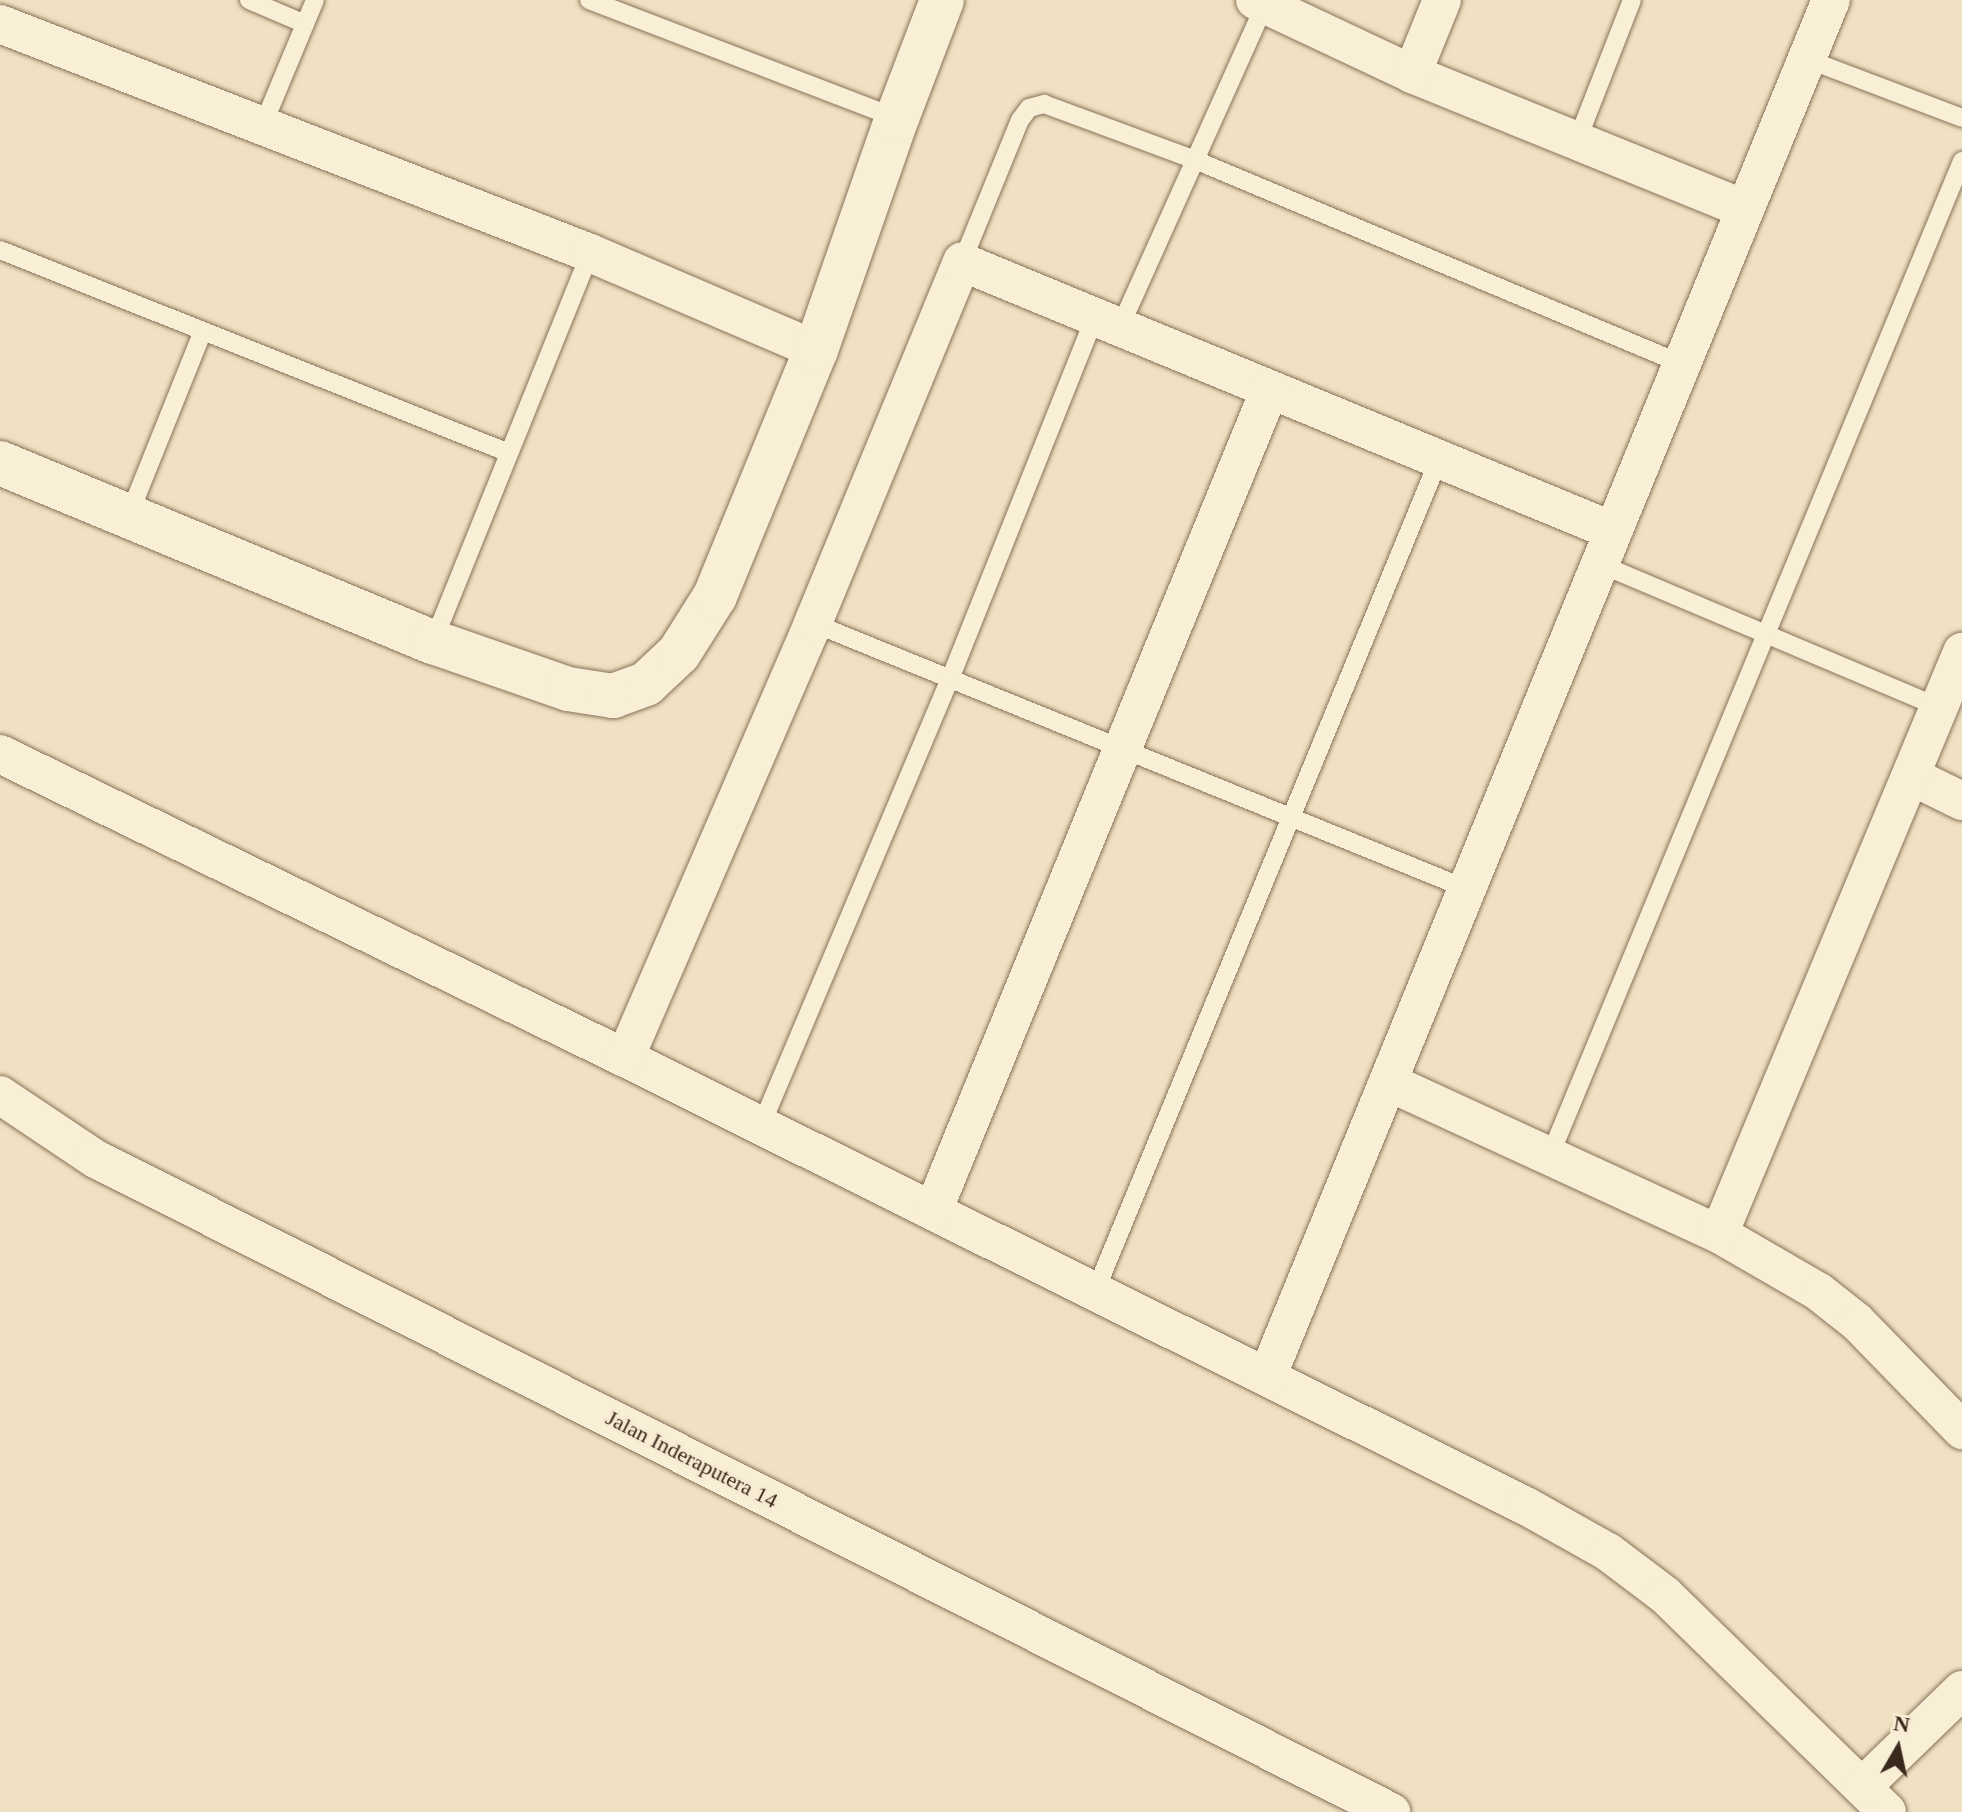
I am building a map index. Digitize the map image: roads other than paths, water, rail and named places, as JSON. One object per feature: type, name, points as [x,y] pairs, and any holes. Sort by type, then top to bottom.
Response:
[{"type":"street","points":[[0,463],[433,642],[568,689],[613,696],[646,684],[679,653],[715,596],[816,350],[942,0]]},
{"type":"street","points":[[1412,74],[1442,0]]},
{"type":"street","points":[[1267,1377],[1831,0]]},
{"type":"street","points":[[1260,2],[1412,74],[1745,209]]},
{"type":"street","points":[[0,24],[590,253],[816,350]]},
{"type":"street","points":[[625,1058],[813,623],[962,262],[1439,459],[1606,548]]},
{"type":"street","points":[[933,1211],[1270,389]]},
{"type":"street","points":[[1719,1234],[1962,652]]},
{"type":"street","points":[[0,754],[625,1058],[1526,1506],[1608,1552],[1665,1595],[1875,1799],[1962,1690]]},
{"type":"street","points":[[1911,776],[1962,801]]},
{"type":"street","points":[[1388,1082],[1719,1234],[1819,1292],[1857,1322],[1962,1430]]},
{"type":"street","name":"Jalan Inderaputera 14","points":[[0,1095],[94,1158],[1391,1812]]},
{"type":"lane","points":[[249,0],[305,24]]},
{"type":"lane","points":[[263,125],[315,0]]},
{"type":"lane","points":[[589,0],[897,118]]},
{"type":"lane","points":[[1577,141],[1632,0]]},
{"type":"lane","points":[[761,1126],[950,679],[1108,322],[1195,160],[1260,2]]},
{"type":"lane","points":[[1807,59],[1962,118]]},
{"type":"lane","points":[[962,262],[1020,120],[1029,108],[1044,104],[1195,160],[1682,364]]},
{"type":"lane","points":[[1549,1158],[1962,161]]},
{"type":"lane","points":[[0,250],[509,453]]},
{"type":"lane","points":[[433,642],[590,253]]},
{"type":"lane","points":[[129,515],[203,331]]},
{"type":"lane","points":[[1095,1292],[1439,459]]},
{"type":"lane","points":[[1606,548],[1766,634],[1939,707]]},
{"type":"lane","points":[[813,623],[1467,889]]}]
